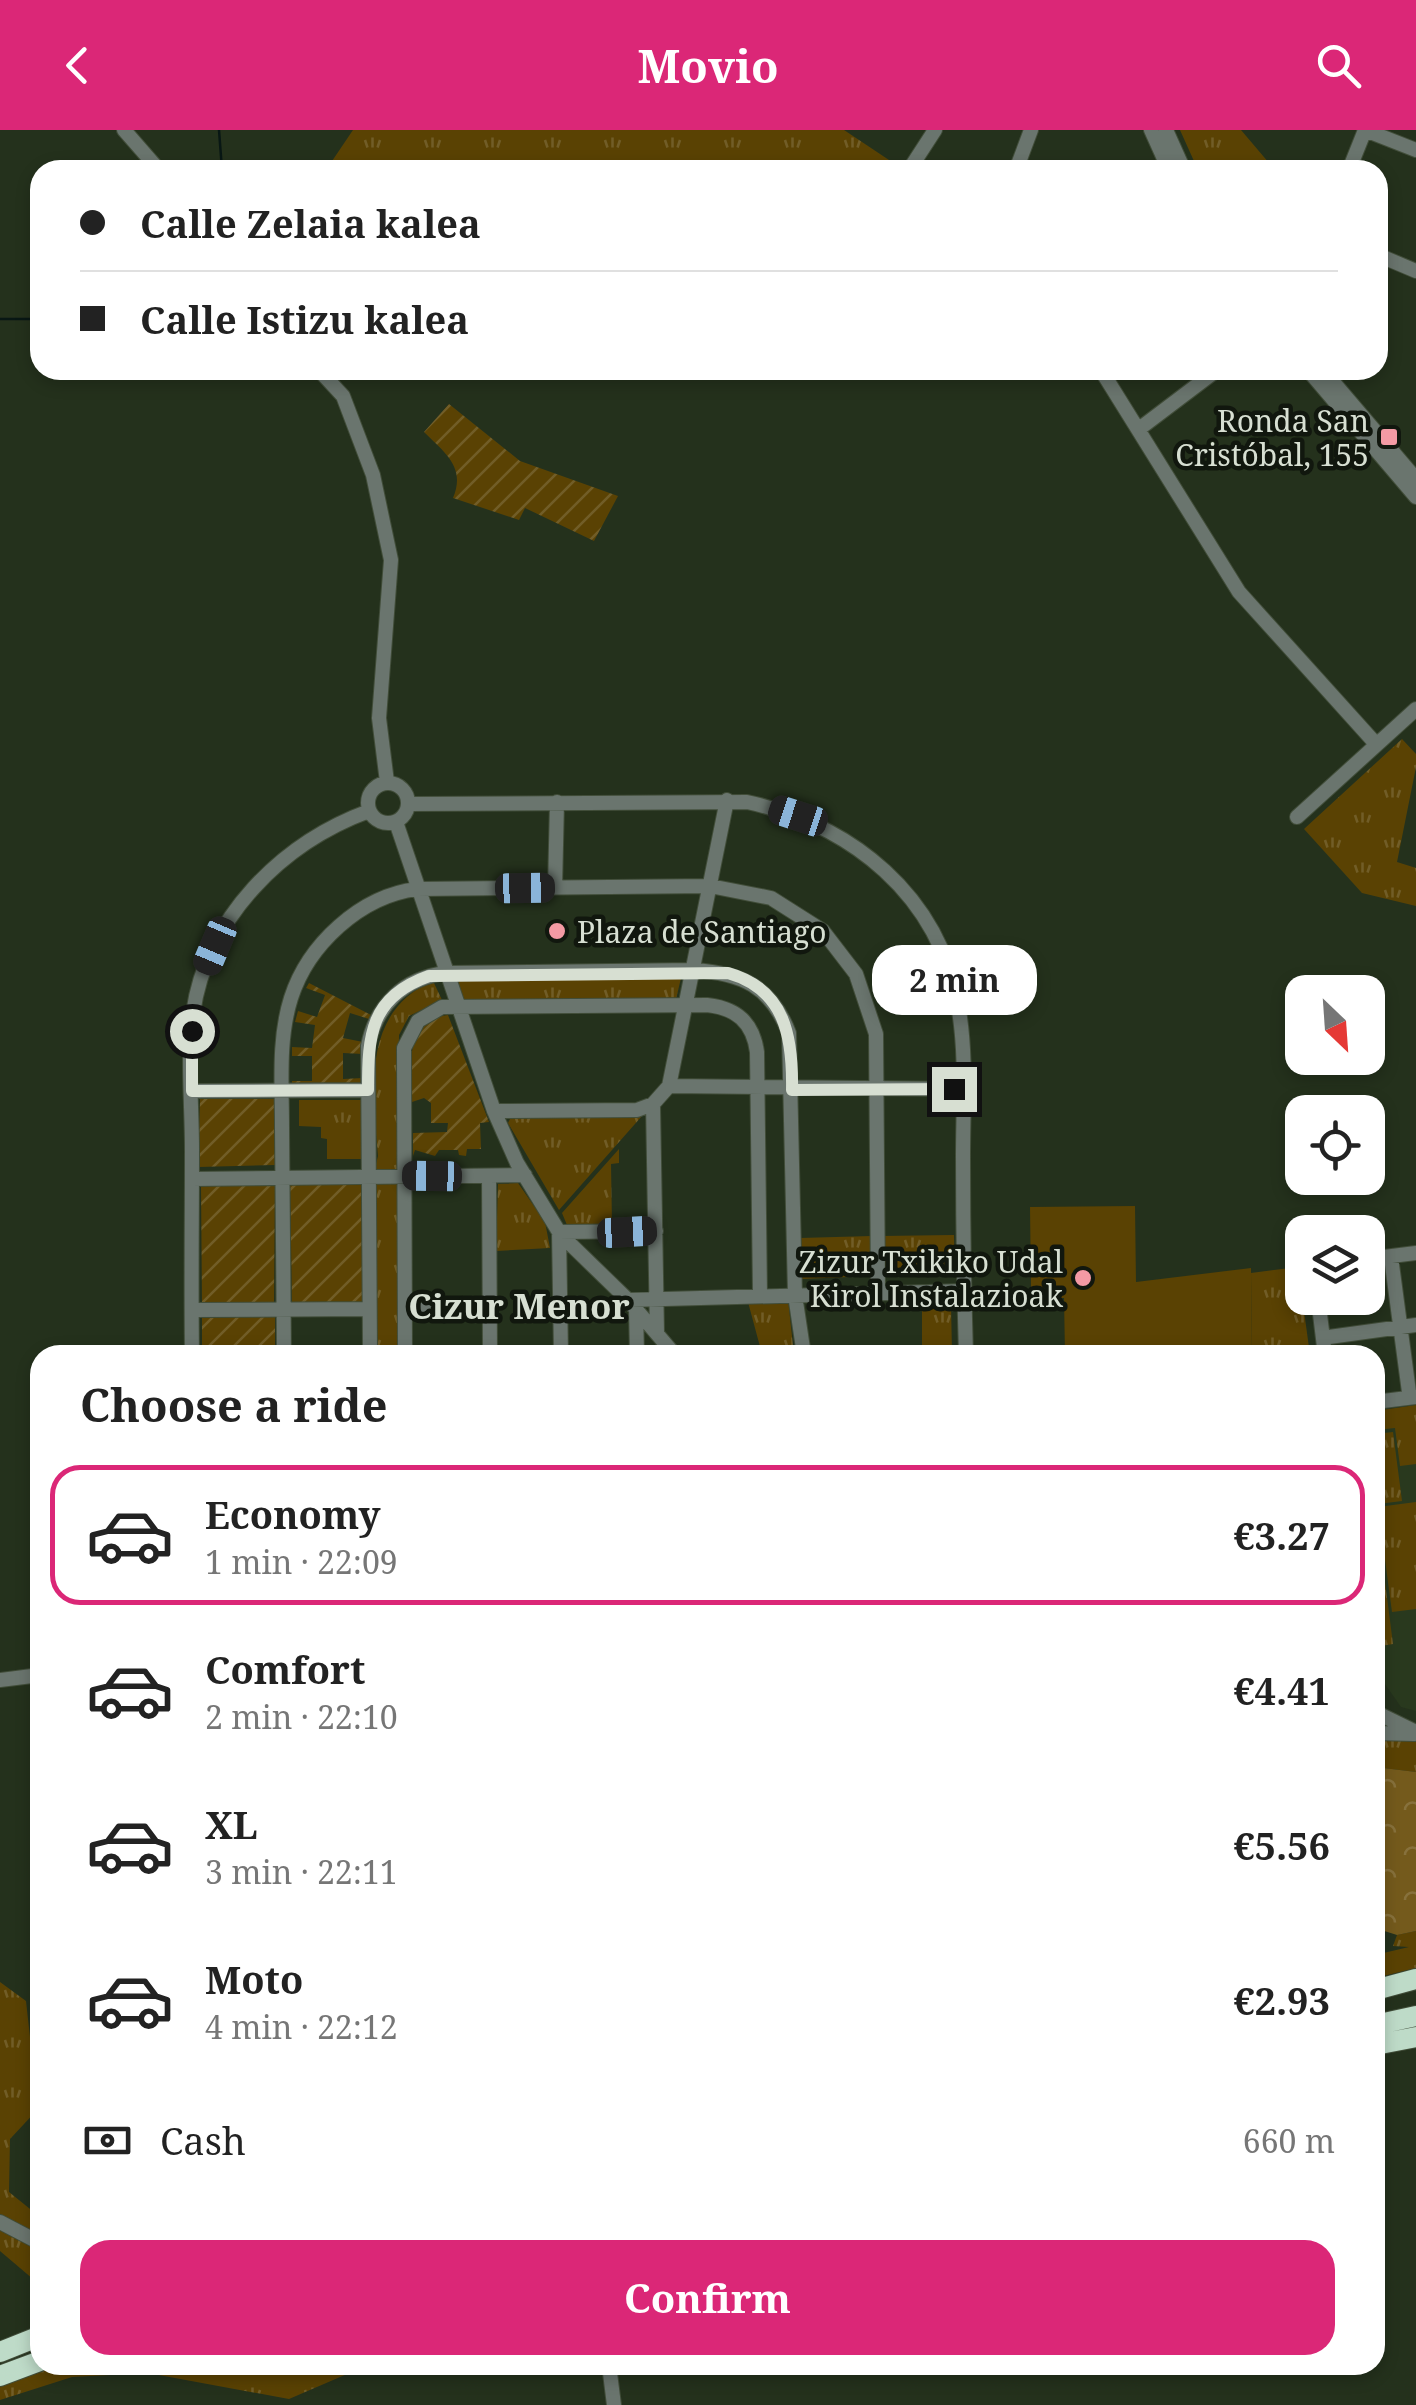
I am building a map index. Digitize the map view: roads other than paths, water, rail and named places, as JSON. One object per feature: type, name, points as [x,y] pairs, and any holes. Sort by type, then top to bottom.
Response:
[{"type":"highway","points":[[1385,1987],[1416,1979]]},
{"type":"highway","points":[[1385,2000],[1416,1993]]},
{"type":"highway","points":[[1385,2023],[1416,2016]]},
{"type":"highway","points":[[1385,2042],[1416,2037]]},
{"type":"highway","points":[[0,2352],[30,2340]]},
{"type":"highway","points":[[0,2376],[30,2364]]},
{"type":"street","points":[[124,130],[150,160]]},
{"type":"street","points":[[916,160],[935,130]]},
{"type":"street","points":[[1020,160],[1031,130]]},
{"type":"street","points":[[1152,130],[1165,160]]},
{"type":"street","points":[[1166,130],[1180,160]]},
{"type":"street","points":[[1353,160],[1365,130],[1416,150]]},
{"type":"street","points":[[1388,259],[1416,271]]},
{"type":"street","points":[[328,380],[342,396]]},
{"type":"street","points":[[338,380],[374,476],[391,560],[380,718],[387,782]]},
{"type":"street","points":[[1107,380],[1239,592],[1376,744]]},
{"type":"street","points":[[1139,429],[1205,380]]},
{"type":"street","points":[[1317,380],[1416,497]]},
{"type":"street","points":[[1332,380],[1413,469]]},
{"type":"street","points":[[1297,817],[1416,710]]},
{"type":"street","points":[[369,810],[373,789],[387,782],[399,786],[409,804]]},
{"type":"street","points":[[409,804],[727,800],[773,808],[839,835],[880,865],[914,902],[936,938],[955,990],[963,1089],[966,1345]]},
{"type":"street","points":[[494,1111],[634,1110],[654,1104],[669,1086],[727,800]]},
{"type":"street","points":[[555,888],[557,802]]},
{"type":"street","points":[[369,810],[385,824],[396,822],[409,804]]},
{"type":"street","points":[[192,1345],[194,1010],[221,934],[256,884],[297,846],[369,810]]},
{"type":"street","points":[[396,822],[494,1111],[524,1175],[559,1232],[667,1345]]},
{"type":"street","points":[[284,1345],[285,1020],[298,979],[320,946],[355,914],[382,899],[417,889],[710,886],[771,898],[804,915],[835,942],[856,974],[871,1011],[876,1089],[878,1292]]},
{"type":"street","points":[[370,1345],[368,1046],[380,1013],[402,987],[446,973],[693,970],[743,977],[772,999],[789,1033],[795,1294],[803,1345]]},
{"type":"street","points":[[405,1345],[406,1039],[428,1013],[457,1007],[722,1006],[745,1020],[755,1039],[758,1089],[760,1296]]},
{"type":"street","points":[[669,1086],[963,1089]]},
{"type":"street","points":[[192,1091],[368,1090]]},
{"type":"street","points":[[654,1104],[657,1333]]},
{"type":"street","points":[[192,1179],[524,1175]]},
{"type":"street","points":[[489,1176],[490,1345]]},
{"type":"street","points":[[559,1232],[656,1231]]},
{"type":"street","points":[[559,1232],[561,1345]]},
{"type":"street","points":[[1385,1257],[1416,1254]]},
{"type":"street","points":[[1385,1400],[1412,1394],[1390,1256]]},
{"type":"street","points":[[632,1305],[657,1298],[964,1290]]},
{"type":"street","points":[[632,1305],[636,1345]]},
{"type":"street","points":[[192,1310],[369,1309]]},
{"type":"street","points":[[405,1310],[490,1310]]},
{"type":"street","points":[[1320,1315],[1324,1345]]},
{"type":"street","points":[[1329,1336],[1416,1325]]},
{"type":"street","points":[[0,1680],[30,1676]]},
{"type":"street","points":[[1385,1714],[1416,1733]]},
{"type":"street","points":[[1385,1734],[1416,1733]]},
{"type":"street","points":[[0,2222],[30,2238]]},
{"type":"street","points":[[610,2375],[614,2405]]},
{"type":"waterway","points":[[219,130],[221,160]]},
{"type":"waterway","points":[[0,319],[30,319]]},
{"type":"place","name":"Ronda San Cristóbal, 155","points":[[1389,437]]},
{"type":"place","name":"Plaza de Santiago","points":[[557,931]]},
{"type":"place","name":"Zizur Txikiko Udal Kirol Instalazioak","points":[[1083,1278]]},
{"type":"district","name":"Cizur Menor","points":[[519,1305]]}]
